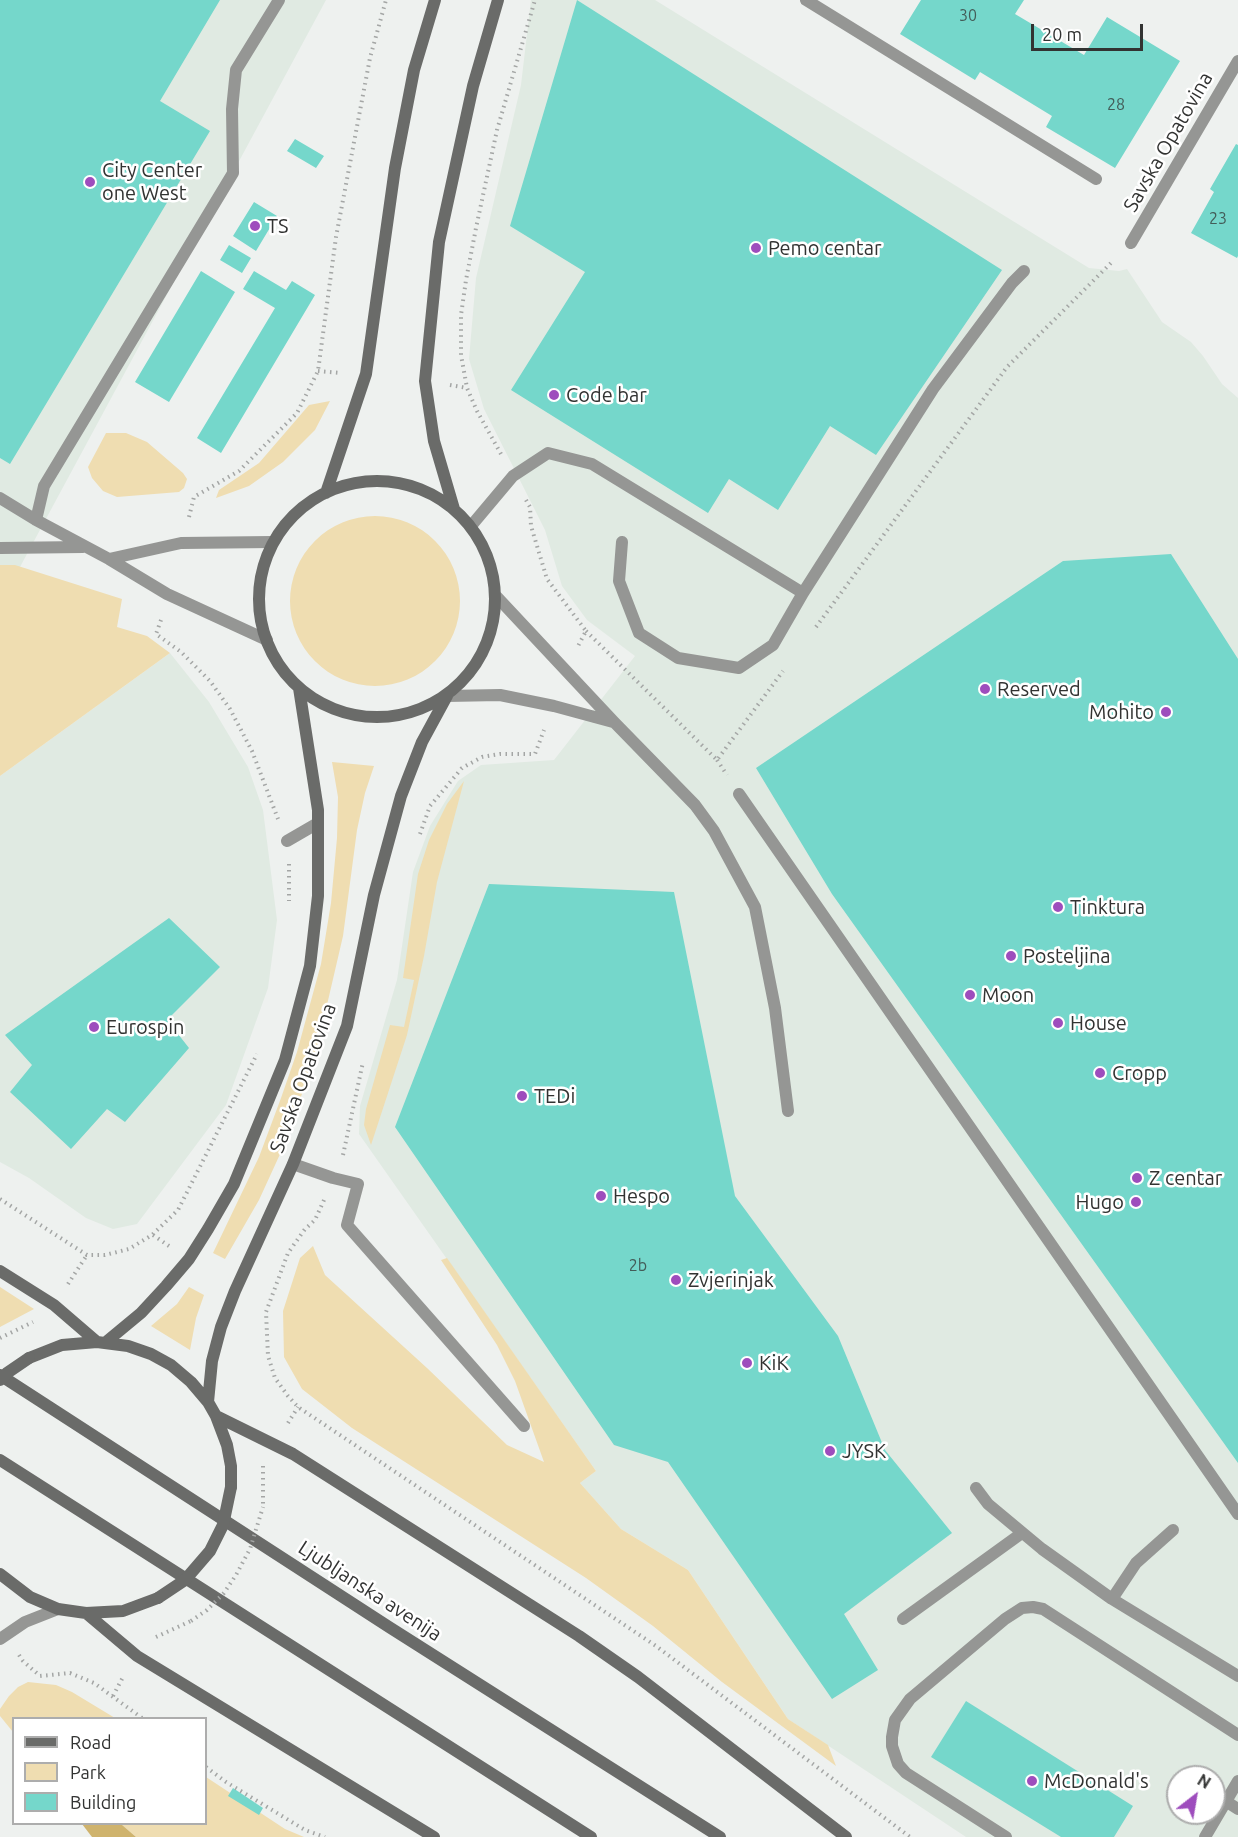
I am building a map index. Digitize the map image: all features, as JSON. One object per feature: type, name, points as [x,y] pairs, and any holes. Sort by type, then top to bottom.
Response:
[{"type":"street","points":[[36,520],[44,486],[233,173],[232,109],[236,70],[279,0]]},
{"type":"street","points":[[326,493],[366,375],[395,168],[414,70],[435,0]]},
{"type":"street","points":[[454,509],[434,441],[425,381],[439,242],[473,86],[498,0]]},
{"type":"street","points":[[806,0],[1096,179]]},
{"type":"street","name":"Savska Opatovina","points":[[1131,243],[1238,61]]},
{"type":"street","points":[[622,542],[620,581],[639,633],[678,658],[739,668],[773,645],[803,593],[933,389],[1023,271]]},
{"type":"street","points":[[471,526],[513,477],[548,453],[592,464],[803,593]]},
{"type":"street","points":[[385,480],[422,489],[454,509],[471,526],[489,559],[496,597],[491,634],[474,668],[447,696],[412,713],[372,718],[333,709],[299,688],[273,657],[260,620],[260,580],[272,542],[291,516],[317,496],[355,482],[385,480]]},
{"type":"street","points":[[0,498],[167,594],[267,640]]},
{"type":"street","points":[[109,560],[181,543],[272,542]]},
{"type":"street","points":[[0,548],[85,547]]},
{"type":"street","points":[[496,597],[695,805],[714,831],[755,907],[775,1008],[788,1111]]},
{"type":"street","name":"Savska Opatovina","points":[[101,1342],[147,1306],[189,1259],[234,1185],[285,1060],[310,966],[318,896],[318,810],[299,688]]},
{"type":"street","points":[[447,696],[501,695],[614,722]]},
{"type":"street","name":"Savska Opatovina","points":[[208,1402],[212,1361],[221,1327],[293,1164],[347,1026],[374,895],[401,796],[422,742],[447,696]]},
{"type":"street","points":[[739,794],[1238,1514]]},
{"type":"street","points":[[287,841],[318,824]]},
{"type":"street","points":[[293,1164],[358,1184],[346,1226],[524,1426]]},
{"type":"street","points":[[0,1271],[54,1305],[101,1342]]},
{"type":"street","points":[[0,1380],[29,1358],[62,1345],[101,1342],[128,1346],[151,1354],[171,1365],[191,1382],[208,1402],[227,1445],[231,1466],[231,1487],[223,1525],[210,1551],[185,1580],[158,1598],[123,1611],[86,1613],[58,1609],[30,1597],[0,1574]]},
{"type":"street","name":"Ljubljanska avenija","points":[[0,1375],[379,1621],[720,1837]]},
{"type":"street","points":[[216,1416],[293,1454],[579,1636],[638,1677],[846,1837]]},
{"type":"street","points":[[0,1460],[591,1837]]},
{"type":"street","points":[[976,1488],[988,1504],[1042,1549],[1112,1599],[1238,1676]]},
{"type":"street","points":[[1112,1599],[1136,1563],[1173,1530]]},
{"type":"street","points":[[903,1619],[1022,1533]]},
{"type":"street","points":[[1006,1837],[906,1773],[898,1764],[892,1746],[892,1737],[895,1720],[910,1699],[1005,1619],[1022,1608],[1043,1609],[1238,1735]]},
{"type":"street","points":[[0,1639],[25,1622],[58,1609]]},
{"type":"street","points":[[86,1613],[137,1656],[434,1837]]},
{"type":"street","points":[[1205,1837],[1232,1805],[1238,1781]]},
{"type":"path","points":[[192,507],[194,497],[239,471],[297,412],[318,371],[336,237],[370,58],[386,0]]},
{"type":"path","points":[[496,444],[467,388],[461,355],[461,315],[476,228],[497,130],[535,0]]},
{"type":"path","points":[[530,507],[531,526],[548,579],[586,631],[579,644]]},
{"type":"path","points":[[162,616],[156,634],[181,652],[210,681],[230,709],[252,751],[287,841],[289,908]]},
{"type":"path","points":[[419,835],[430,806],[462,768],[482,757],[500,754],[535,754],[540,741]]},
{"type":"path","points":[[0,1200],[87,1255],[105,1255],[129,1249],[152,1235],[178,1210],[259,1050]]},
{"type":"path","points":[[343,1155],[363,1061]]},
{"type":"path","points":[[315,1220],[305,1229],[288,1253],[266,1312],[268,1356],[271,1367],[275,1378],[298,1407],[656,1646],[910,1837]]},
{"type":"path","points":[[82,1264],[87,1255]]},
{"type":"path","points":[[0,1338],[40,1318]]},
{"type":"path","points":[[291,1418],[298,1407]]},
{"type":"path","points":[[150,1641],[164,1632],[191,1621],[207,1610],[219,1599],[236,1575],[250,1549],[263,1507],[263,1463]]},
{"type":"path","points":[[23,1661],[40,1676],[70,1673],[94,1683],[139,1717]]},
{"type":"path","points":[[113,1696],[122,1678]]},
{"type":"path","points":[[207,1768],[226,1782],[305,1830],[325,1837]]},
{"type":"shaded area","name":"City Center one West","points":[[0,0],[326,0],[0,604]]},
{"type":"shaded area","points":[[531,0],[655,0],[1089,268],[1119,271],[1127,269],[1162,322],[1191,342],[1222,384],[1238,398],[1238,1837],[966,1837],[788,1719],[688,1570],[621,1529],[580,1483],[596,1471],[359,1134],[360,1106],[397,980],[413,872],[430,826],[458,781],[481,765],[554,760],[635,656],[587,620],[562,586],[545,530],[484,409],[469,359],[476,278],[521,85]]},
{"type":"shaded area","points":[[170,653],[209,702],[248,767],[263,810],[277,920],[268,988],[226,1105],[137,1224],[113,1229],[86,1218],[29,1178],[0,1162],[0,776]]},
{"type":"shaded area","points":[[83,1825],[122,1825],[136,1837],[92,1837]]},
{"type":"green space","points":[[330,401],[315,430],[283,462],[249,486],[216,498],[219,490],[259,463],[309,405]]},
{"type":"green space","points":[[106,433],[126,433],[147,442],[183,473],[187,479],[184,488],[179,492],[117,497],[103,491],[92,478],[88,467]]},
{"type":"green space","points":[[375,516],[392,517],[408,522],[435,541],[454,568],[459,584],[459,618],[454,634],[435,661],[408,680],[392,685],[375,686],[358,685],[342,680],[315,661],[296,634],[291,618],[290,601],[291,584],[296,568],[315,541],[342,522],[358,517]]},
{"type":"green space","points":[[0,565],[15,565],[122,599],[117,627],[147,636],[170,653],[0,776]]},
{"type":"green space","points":[[332,762],[374,766],[357,830],[343,936],[320,1035],[307,1080],[281,1152],[259,1200],[225,1259],[213,1253],[259,1157],[297,1052],[321,964],[331,903],[337,838],[338,797]]},
{"type":"green space","points":[[464,781],[437,882],[407,1035],[371,1145],[364,1125],[366,1109],[390,1025],[404,1027],[414,980],[403,978],[418,874],[429,840],[447,804]]},
{"type":"green space","points":[[313,1246],[325,1275],[507,1445],[544,1462],[515,1381],[497,1345],[441,1260],[447,1258],[596,1471],[580,1483],[621,1529],[688,1570],[788,1719],[828,1745],[836,1766],[722,1682],[653,1626],[586,1578],[352,1428],[302,1389],[284,1357],[283,1311],[300,1258]]},
{"type":"green space","points":[[0,1287],[34,1309],[0,1327]]},
{"type":"green space","points":[[189,1287],[204,1295],[196,1318],[190,1350],[151,1326],[177,1304]]},
{"type":"green space","points":[[28,1682],[56,1685],[113,1717],[12,1717],[12,1731],[0,1716],[0,1709],[18,1687]]},
{"type":"green space","points":[[207,1778],[285,1829],[304,1837],[136,1837],[122,1825],[207,1825]]},
{"type":"building","name":"City Center one West","points":[[0,0],[220,0],[160,101],[210,131],[10,464],[0,458]]},
{"type":"building","name":"Pemo centar","points":[[577,0],[1002,270],[876,455],[830,426],[778,510],[729,479],[708,513],[511,390],[585,272],[510,226]]},
{"type":"building","points":[[921,0],[1024,0],[1015,14],[1084,55],[1107,17],[1180,61],[1115,168],[1046,127],[1052,116],[980,72],[975,80],[900,34]]},
{"type":"building","points":[[295,139],[324,156],[316,168],[287,151]]},
{"type":"building","points":[[1236,144],[1238,145],[1237,258],[1191,233],[1214,192],[1210,189]]},
{"type":"building","name":"TS","points":[[254,202],[277,216],[256,251],[233,236]]},
{"type":"building","points":[[229,245],[251,258],[242,273],[220,260]]},
{"type":"building","points":[[201,271],[235,292],[169,402],[135,382]]},
{"type":"building","points":[[254,271],[286,290],[292,281],[315,295],[221,453],[197,438],[275,308],[243,289]]},
{"type":"building","name":"Z centar","points":[[1171,554],[1238,659],[1238,1463],[832,894],[756,768],[1063,561]]},
{"type":"building","points":[[489,884],[674,892],[735,1196],[838,1336],[885,1450],[952,1533],[844,1614],[878,1670],[832,1699],[668,1462],[614,1445],[395,1127]]},
{"type":"building","name":"Eurospin","points":[[169,918],[220,967],[167,1020],[189,1048],[125,1122],[107,1109],[71,1149],[10,1092],[32,1065],[5,1035]]},
{"type":"building","name":"McDonald's","points":[[966,1701],[1133,1806],[1114,1837],[1061,1837],[931,1757]]},
{"type":"building","points":[[233,1788],[263,1808],[259,1815],[228,1796]]},
{"type":"place","name":"City Center one West","points":[[90,182]]},
{"type":"place","name":"TS","points":[[255,226]]},
{"type":"place","name":"Pemo centar","points":[[756,248]]},
{"type":"place","name":"Code bar","points":[[554,395]]},
{"type":"place","name":"Reserved","points":[[985,689]]},
{"type":"place","name":"Mohito","points":[[1166,712]]},
{"type":"place","name":"Tinktura","points":[[1058,907]]},
{"type":"place","name":"Posteljina","points":[[1011,956]]},
{"type":"place","name":"Moon","points":[[970,995]]},
{"type":"place","name":"House","points":[[1058,1023]]},
{"type":"place","name":"Eurospin","points":[[94,1027]]},
{"type":"place","name":"Cropp","points":[[1100,1073]]},
{"type":"place","name":"TEDi","points":[[522,1096]]},
{"type":"place","name":"Z centar","points":[[1137,1178]]},
{"type":"place","name":"Hespo","points":[[601,1196]]},
{"type":"place","name":"Hugo","points":[[1136,1202]]},
{"type":"place","name":"Zvjerinjak","points":[[676,1280]]},
{"type":"place","name":"KiK","points":[[747,1363]]},
{"type":"place","name":"JYSK","points":[[830,1451]]},
{"type":"place","name":"McDonald's","points":[[1032,1781]]}]
